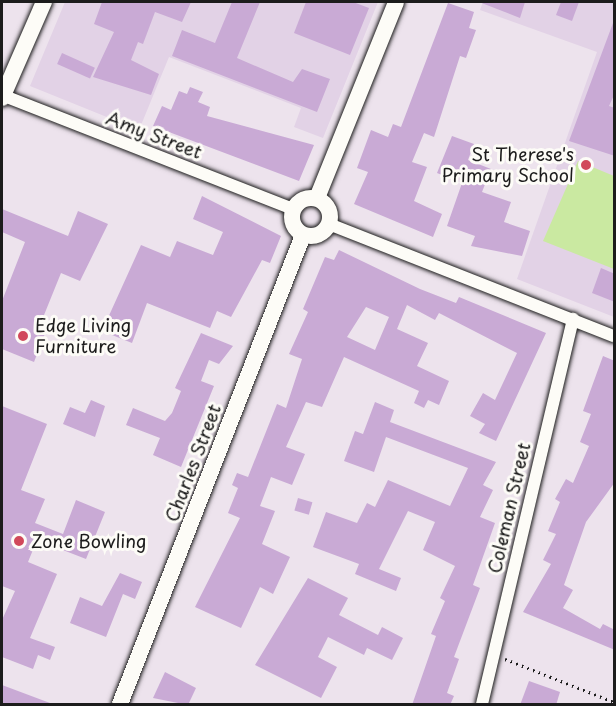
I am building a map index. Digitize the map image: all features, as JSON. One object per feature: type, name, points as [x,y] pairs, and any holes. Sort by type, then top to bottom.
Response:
[{"type":"street","points":[[2,96],[44,2]]},
{"type":"street","points":[[317,198],[396,2]]},
{"type":"street","name":"Amy Street","points":[[2,96],[293,209]]},
{"type":"street","points":[[317,198],[327,206],[329,224],[322,233],[303,235],[292,221],[293,209],[301,200],[317,198]]},
{"type":"street","points":[[329,224],[615,336]]},
{"type":"street","name":"Charles Street","points":[[120,705],[303,235]]},
{"type":"street","name":"Coleman Street","points":[[482,705],[492,654],[573,320]]},
{"type":"path","points":[[492,654],[615,702]]},
{"type":"shaded area","points":[[65,2],[378,2],[323,138],[294,127],[301,108],[169,57],[139,130],[30,86]]},
{"type":"shaded area","name":"St Therese's Primary School","points":[[483,2],[614,2],[614,317],[517,279],[597,52],[480,10]]},
{"type":"green space","points":[[578,161],[614,176],[614,269],[543,241]]},
{"type":"building","points":[[102,2],[191,2],[182,22],[155,12],[143,44],[138,42],[131,60],[159,74],[151,95],[93,77],[114,32],[94,24]]},
{"type":"building","points":[[232,2],[260,2],[237,58],[293,82],[302,69],[330,79],[317,112],[172,56],[182,30],[215,43]]},
{"type":"building","points":[[306,2],[353,2],[369,8],[350,55],[294,33]]},
{"type":"building","points":[[479,2],[525,2],[520,18]]},
{"type":"building","points":[[561,2],[579,2],[572,21],[556,15]]},
{"type":"building","points":[[448,3],[474,12],[469,28],[476,30],[466,58],[460,56],[434,137],[424,133],[412,162],[427,167],[414,201],[442,214],[433,237],[354,204],[368,172],[357,168],[371,130],[388,137],[393,124],[401,127]]},
{"type":"building","points":[[613,23],[615,93],[609,106],[615,108],[615,156],[569,141]]},
{"type":"building","points":[[62,53],[95,68],[90,79],[57,64]]},
{"type":"building","points":[[190,87],[203,92],[198,102],[210,107],[207,116],[314,145],[299,181],[153,126],[162,106],[171,110],[179,91],[187,94]]},
{"type":"building","points":[[452,136],[474,144],[468,160],[491,169],[482,192],[511,202],[504,222],[530,231],[522,256],[471,246],[475,236],[447,226],[462,183],[437,173]]},
{"type":"building","points":[[202,196],[281,236],[270,263],[262,260],[231,317],[217,311],[210,328],[147,303],[132,343],[102,331],[141,245],[170,257],[177,241],[213,255],[223,232],[193,219]]},
{"type":"building","points":[[2,209],[68,236],[78,211],[108,224],[80,281],[61,273],[42,320],[49,323],[34,362],[2,349],[2,301],[25,242],[2,232]]},
{"type":"building","points":[[339,250],[420,289],[456,303],[459,297],[546,333],[496,441],[479,433],[485,424],[470,416],[483,393],[495,400],[517,353],[439,313],[435,320],[407,305],[397,329],[428,343],[417,366],[449,381],[439,405],[428,400],[424,408],[414,403],[419,391],[344,357],[322,407],[306,402],[286,447],[305,454],[292,485],[271,477],[260,506],[275,511],[262,544],[290,557],[273,594],[260,587],[241,628],[195,607],[240,518],[228,513],[238,488],[232,485],[237,473],[248,477],[277,404],[286,408],[302,359],[289,354],[308,312],[303,309],[325,257],[334,260]],"holes":[[[366,307],[389,317],[375,350],[347,337]]]},
{"type":"building","points":[[601,268],[615,274],[615,302],[592,293]]},
{"type":"building","points":[[201,333],[233,346],[219,364],[209,360],[201,381],[214,386],[181,467],[153,455],[160,438],[126,425],[133,408],[165,421],[172,413],[181,391],[175,388]]},
{"type":"building","points":[[603,356],[615,361],[615,482],[586,522],[564,585],[573,590],[563,608],[600,629],[603,624],[615,630],[615,650],[523,612],[551,564],[543,560],[556,534],[548,531],[560,502],[555,499],[566,479],[573,483],[589,446],[580,442],[591,414],[583,411]]},
{"type":"building","points":[[91,400],[105,406],[95,437],[63,424],[70,407],[85,413]]},
{"type":"building","points":[[375,402],[394,410],[390,422],[496,462],[483,485],[493,490],[480,517],[495,523],[473,585],[480,588],[454,657],[459,659],[447,693],[454,696],[450,705],[412,705],[436,636],[431,634],[445,601],[440,598],[455,566],[423,550],[435,522],[408,511],[379,569],[401,578],[396,591],[355,574],[359,564],[313,547],[326,512],[357,523],[367,503],[375,507],[388,480],[450,506],[468,468],[386,437],[374,472],[344,461],[355,431],[363,434]]},
{"type":"building","points":[[2,406],[47,424],[21,490],[45,499],[35,523],[63,534],[76,500],[105,512],[86,559],[37,540],[28,562],[57,574],[30,638],[55,647],[50,660],[38,655],[33,669],[2,657],[2,620],[15,591],[2,586]]},
{"type":"building","points":[[298,498],[312,502],[309,515],[294,510]]},
{"type":"building","points":[[120,573],[142,582],[135,599],[123,594],[106,637],[70,623],[80,597],[102,606]]},
{"type":"building","points":[[308,578],[348,598],[339,615],[378,635],[382,627],[403,638],[392,660],[367,648],[364,655],[328,637],[318,657],[337,667],[321,698],[255,665]]},
{"type":"building","points":[[165,672],[196,688],[188,705],[153,698]]},
{"type":"building","points":[[529,681],[560,692],[556,705],[520,705]]},
{"type":"building","points":[[2,685],[50,703],[50,704],[2,704]]},
{"type":"place","name":"St Therese's Primary School","points":[[586,165]]},
{"type":"place","name":"Edge Living Furniture","points":[[23,336]]},
{"type":"place","name":"Zone Bowling","points":[[19,541]]}]
